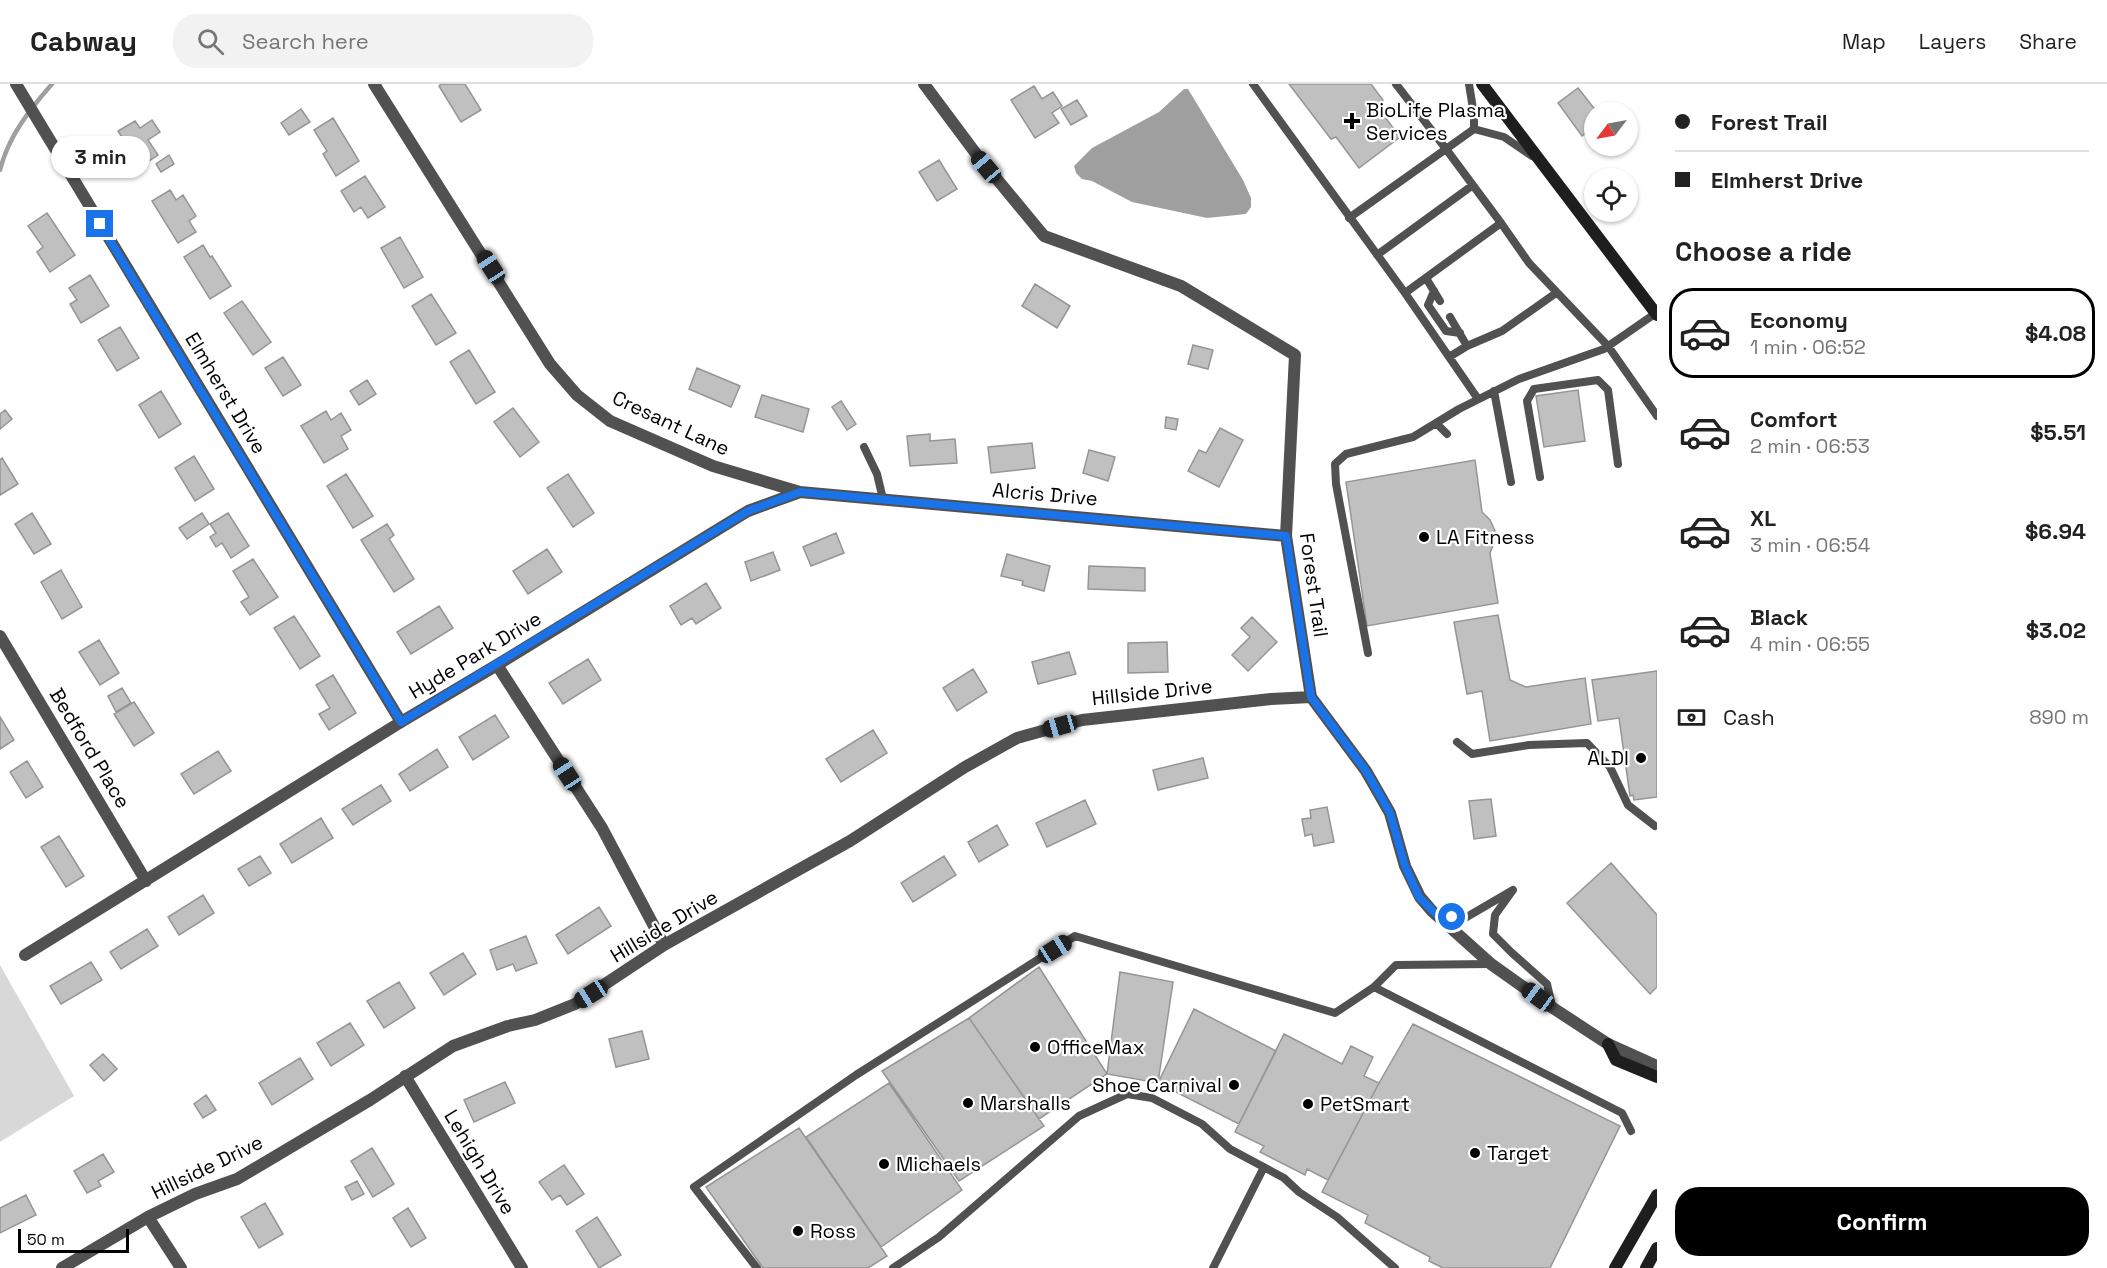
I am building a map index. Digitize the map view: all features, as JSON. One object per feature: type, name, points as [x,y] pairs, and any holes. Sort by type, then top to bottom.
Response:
[{"type":"main road","points":[[1482,84],[1657,314]]},
{"type":"main road","points":[[1608,1044],[1616,1060],[1657,1077]]},
{"type":"main road","points":[[1615,1268],[1657,1195]]},
{"type":"main road","points":[[1646,1268],[1657,1248]]},
{"type":"street","name":"Elmherst Drive","points":[[16,84],[401,722]]},
{"type":"street","name":"Cresant Lane","points":[[375,84],[550,363],[576,395],[610,421],[693,458],[800,492]]},
{"type":"street","name":"Forest Trail","points":[[924,84],[976,155],[1044,236],[1181,286],[1295,355],[1286,536],[1311,697],[1366,771],[1390,813],[1405,866],[1419,897],[1491,964],[1608,1044],[1657,1066]]},
{"type":"street","name":"Hyde Park Drive","points":[[25,955],[748,511],[800,492]]},
{"type":"street","name":"Alcris Drive","points":[[800,492],[1286,536]]},
{"type":"street","name":"Bedford Place","points":[[0,636],[146,880]]},
{"type":"street","points":[[497,665],[602,828],[664,945]]},
{"type":"street","name":"Hillside Drive","points":[[62,1268],[148,1217],[195,1194],[237,1179],[369,1100],[453,1046],[508,1026],[535,1020],[575,1004],[664,945],[850,841],[965,767],[1017,738],[1082,720],[1271,699],[1311,697]]},
{"type":"street","name":"Lehigh Drive","points":[[405,1076],[522,1268]]},
{"type":"street","points":[[148,1217],[181,1268]]},
{"type":"lane","points":[[1253,84],[1405,293],[1478,399]]},
{"type":"lane","points":[[1396,84],[1502,223],[1529,263],[1608,346],[1657,416]]},
{"type":"lane","points":[[1469,84],[1474,129]]},
{"type":"lane","points":[[1349,218],[1474,129]]},
{"type":"lane","points":[[1474,129],[1504,138],[1540,161]]},
{"type":"lane","points":[[1377,255],[1473,185]]},
{"type":"lane","points":[[1405,293],[1502,223]]},
{"type":"lane","points":[[1426,278],[1440,301]]},
{"type":"lane","points":[[1434,291],[1428,305],[1446,331],[1460,333]]},
{"type":"lane","points":[[1449,357],[1467,346],[1502,331],[1556,292]]},
{"type":"lane","points":[[1368,652],[1336,484],[1335,464],[1346,454],[1413,437],[1478,399],[1519,379],[1608,346],[1657,314]]},
{"type":"lane","points":[[1450,317],[1467,346]]},
{"type":"lane","points":[[1540,477],[1527,401],[1534,389],[1598,380],[1608,390],[1618,464]]},
{"type":"lane","points":[[1494,391],[1511,482]]},
{"type":"lane","points":[[1436,423],[1447,434]]},
{"type":"lane","points":[[864,447],[877,474],[883,499]]},
{"type":"lane","points":[[1457,742],[1472,754],[1529,745],[1587,743],[1610,767],[1628,805],[1655,826]]},
{"type":"lane","points":[[1438,916],[1465,918],[1513,890],[1495,915],[1493,934],[1546,984],[1553,1008]]},
{"type":"lane","points":[[757,1268],[694,1187],[856,1075],[1075,936],[1335,1013],[1374,987],[1396,965],[1491,964]]},
{"type":"lane","points":[[1374,987],[1622,1113],[1631,1131]]},
{"type":"lane","points":[[893,1268],[939,1237],[1079,1116],[1127,1094],[1152,1098],[1202,1124],[1230,1149],[1284,1178],[1299,1192],[1337,1216],[1395,1268]]},
{"type":"lane","points":[[1213,1268],[1264,1167]]},
{"type":"shaded area","points":[[1184,89],[1188,89],[1243,180],[1251,198],[1251,207],[1246,214],[1207,218],[1132,202],[1092,181],[1082,179],[1076,173],[1074,166],[1092,148],[1159,112]]},
{"type":"shaded area","points":[[0,965],[74,1096],[0,1142]]},
{"type":"building","points":[[441,84],[465,84],[481,110],[461,122],[439,86]]},
{"type":"building","name":"BioLife Plasma Services","points":[[1289,84],[1371,84],[1383,100],[1376,105],[1400,137],[1359,168],[1336,137],[1331,139]]},
{"type":"building","points":[[1034,86],[1042,99],[1053,92],[1062,106],[1052,113],[1059,123],[1035,138],[1011,100]]},
{"type":"building","points":[[1578,88],[1589,102],[1584,102],[1584,134],[1582,136],[1558,103]]},
{"type":"building","points":[[1077,100],[1087,116],[1071,125],[1061,109]]},
{"type":"building","points":[[301,109],[310,122],[289,135],[281,123]]},
{"type":"building","points":[[333,118],[359,161],[336,176],[323,154],[327,151],[314,130]]},
{"type":"building","points":[[152,120],[160,132],[148,140],[158,155],[146,163],[141,157],[134,161],[118,131],[135,121],[140,128]]},
{"type":"building","points":[[169,155],[174,164],[161,172],[156,164]]},
{"type":"building","points":[[939,160],[957,189],[937,201],[919,172]]},
{"type":"building","points":[[365,176],[385,207],[368,218],[361,207],[354,212],[341,191]]},
{"type":"building","points":[[170,190],[176,200],[183,195],[196,216],[189,221],[196,232],[178,243],[152,201]]},
{"type":"building","points":[[47,213],[75,255],[50,272],[37,252],[43,247],[28,226]]},
{"type":"building","points":[[400,237],[423,277],[404,288],[381,248]]},
{"type":"building","points":[[203,245],[231,286],[210,299],[184,257]]},
{"type":"building","points":[[90,275],[109,306],[81,323],[70,304],[77,300],[69,288]]},
{"type":"building","points":[[1035,284],[1070,306],[1057,328],[1022,306]]},
{"type":"building","points":[[431,294],[456,333],[436,345],[412,306]]},
{"type":"building","points":[[242,301],[271,342],[253,355],[224,313]]},
{"type":"building","points":[[120,327],[139,358],[117,371],[98,340]]},
{"type":"building","points":[[1193,345],[1213,350],[1208,369],[1188,364]]},
{"type":"building","points":[[469,350],[495,392],[476,404],[450,362]]},
{"type":"building","points":[[283,357],[301,385],[283,396],[265,368]]},
{"type":"building","points":[[697,368],[740,386],[731,407],[689,389]]},
{"type":"building","points":[[367,380],[376,394],[359,405],[350,391]]},
{"type":"building","points":[[1578,390],[1585,441],[1544,447],[1536,396]]},
{"type":"building","points":[[161,391],[181,424],[159,438],[139,405]]},
{"type":"building","points":[[762,395],[809,409],[803,432],[755,417]]},
{"type":"building","points":[[841,401],[856,424],[847,430],[832,407]]},
{"type":"building","points":[[513,408],[539,442],[520,457],[494,422]]},
{"type":"building","points":[[5,410],[12,419],[0,429],[0,414]]},
{"type":"building","points":[[326,411],[331,420],[341,413],[351,430],[341,436],[348,449],[324,463],[301,426]]},
{"type":"building","points":[[1166,417],[1178,419],[1176,430],[1165,428]]},
{"type":"building","points":[[1220,428],[1243,440],[1219,487],[1188,471],[1199,450],[1206,453]]},
{"type":"building","points":[[930,434],[930,441],[955,439],[957,463],[910,466],[907,436]]},
{"type":"building","points":[[1032,443],[1035,468],[991,473],[988,447]]},
{"type":"building","points":[[1089,450],[1115,457],[1108,481],[1083,473]]},
{"type":"building","points":[[194,456],[214,489],[195,501],[175,468]]},
{"type":"building","points":[[2,458],[18,484],[0,495],[0,460]]},
{"type":"building","name":"LA Fitness","points":[[1475,460],[1482,512],[1490,520],[1495,531],[1490,553],[1498,603],[1367,626],[1346,482]]},
{"type":"building","points":[[346,474],[373,516],[353,528],[327,486]]},
{"type":"building","points":[[568,474],[594,513],[573,527],[547,488]]},
{"type":"building","points":[[32,513],[51,544],[34,554],[15,524]]},
{"type":"building","points":[[202,513],[209,524],[187,539],[179,528]]},
{"type":"building","points":[[228,513],[249,546],[231,558],[222,543],[216,547],[210,537],[216,533],[210,524]]},
{"type":"building","points":[[387,524],[394,535],[389,539],[414,579],[394,592],[361,540]]},
{"type":"building","points":[[836,533],[844,553],[811,566],[803,547]]},
{"type":"building","points":[[547,549],[562,572],[528,594],[513,571]]},
{"type":"building","points":[[773,552],[780,570],[751,581],[745,562]]},
{"type":"building","points":[[1007,554],[1050,566],[1044,591],[1022,585],[1023,581],[1001,576]]},
{"type":"building","points":[[253,559],[278,597],[250,615],[241,602],[249,597],[233,571]]},
{"type":"building","points":[[1089,566],[1145,568],[1145,591],[1088,589]]},
{"type":"building","points":[[61,570],[82,607],[62,619],[41,582]]},
{"type":"building","points":[[706,583],[721,608],[696,624],[692,618],[681,625],[670,606]]},
{"type":"building","points":[[439,606],[453,628],[411,654],[397,632]]},
{"type":"building","points":[[1498,615],[1510,680],[1526,687],[1585,678],[1591,724],[1490,741],[1482,691],[1467,694],[1454,622]]},
{"type":"building","points":[[294,616],[320,656],[300,669],[274,628]]},
{"type":"building","points":[[1252,617],[1277,642],[1248,671],[1232,655],[1250,637],[1241,628]]},
{"type":"building","points":[[99,640],[119,673],[100,685],[79,652]]},
{"type":"building","points":[[1167,642],[1168,672],[1128,673],[1128,643]]},
{"type":"building","points":[[1069,652],[1076,674],[1038,684],[1032,662]]},
{"type":"building","points":[[588,659],[601,680],[563,704],[549,683]]},
{"type":"building","points":[[973,669],[987,692],[957,711],[943,688]]},
{"type":"building","name":"ALDI","points":[[1657,671],[1657,797],[1634,800],[1633,795],[1630,796],[1619,718],[1598,721],[1592,680]]},
{"type":"building","points":[[333,675],[356,713],[329,730],[319,714],[330,708],[316,685]]},
{"type":"building","points":[[122,688],[131,703],[116,712],[108,696]]},
{"type":"building","points":[[134,702],[154,733],[134,746],[114,714]]},
{"type":"building","points":[[495,715],[509,737],[473,760],[459,737]]},
{"type":"building","points":[[0,717],[14,740],[0,749]]},
{"type":"building","points":[[873,730],[887,753],[841,782],[826,759]]},
{"type":"building","points":[[437,749],[448,767],[410,791],[399,774]]},
{"type":"building","points":[[218,751],[231,771],[194,794],[181,774]]},
{"type":"building","points":[[1203,758],[1208,778],[1158,790],[1153,770]]},
{"type":"building","points":[[27,761],[43,787],[26,798],[10,772]]},
{"type":"building","points":[[381,785],[391,801],[353,825],[342,809]]},
{"type":"building","points":[[1491,799],[1496,836],[1474,839],[1469,801]]},
{"type":"building","points":[[1085,800],[1096,824],[1047,847],[1036,823]]},
{"type":"building","points":[[1327,807],[1334,842],[1314,846],[1312,834],[1305,836],[1302,819],[1311,818],[1310,810]]},
{"type":"building","points":[[321,818],[333,838],[292,863],[280,844]]},
{"type":"building","points":[[997,825],[1008,845],[979,862],[968,842]]},
{"type":"building","points":[[59,836],[84,876],[66,887],[41,847]]},
{"type":"building","points":[[260,856],[271,873],[249,886],[238,869]]},
{"type":"building","points":[[944,856],[956,875],[913,902],[901,883]]},
{"type":"building","points":[[1611,863],[1657,915],[1657,987],[1650,994],[1567,903]]},
{"type":"building","points":[[203,895],[214,913],[179,935],[168,917]]},
{"type":"building","points":[[599,907],[611,926],[568,954],[556,935]]},
{"type":"building","points":[[147,929],[158,946],[121,969],[110,952]]},
{"type":"building","points":[[526,936],[537,963],[516,971],[513,964],[497,970],[490,950]]},
{"type":"building","points":[[463,953],[476,974],[444,995],[430,973]]},
{"type":"building","points":[[91,962],[102,980],[61,1004],[50,986]]},
{"type":"building","points":[[1039,967],[1107,1074],[1039,1119],[969,1018]]},
{"type":"building","points":[[1120,972],[1173,982],[1158,1083],[1107,1074]]},
{"type":"building","points":[[399,982],[415,1008],[384,1028],[367,1001]]},
{"type":"building","points":[[1194,1009],[1276,1051],[1239,1124],[1158,1083]]},
{"type":"building","points":[[969,1018],[1044,1126],[959,1181],[882,1071]]},
{"type":"building","points":[[350,1023],[364,1045],[331,1066],[317,1043]]},
{"type":"building","name":"Target","points":[[1413,1024],[1620,1126],[1550,1268],[1443,1268],[1429,1261],[1430,1257],[1365,1223],[1368,1215],[1322,1192]]},
{"type":"building","points":[[642,1031],[649,1059],[616,1067],[609,1039]]},
{"type":"building","name":"PetSmart","points":[[1284,1034],[1342,1064],[1351,1046],[1373,1057],[1364,1076],[1379,1083],[1328,1180],[1307,1169],[1305,1175],[1260,1152],[1264,1146],[1235,1132]]},
{"type":"building","points":[[103,1054],[117,1069],[104,1081],[90,1065]]},
{"type":"building","points":[[300,1058],[313,1079],[272,1105],[259,1083]]},
{"type":"building","points":[[505,1082],[515,1103],[474,1122],[464,1100]]},
{"type":"building","name":"Michaels","points":[[889,1083],[962,1190],[881,1247],[806,1137]]},
{"type":"building","points":[[206,1095],[216,1110],[203,1118],[194,1104]]},
{"type":"building","points":[[799,1128],[887,1256],[868,1268],[763,1268],[706,1187]]},
{"type":"building","points":[[372,1148],[394,1184],[373,1197],[351,1161]]},
{"type":"building","points":[[103,1154],[114,1172],[98,1181],[101,1186],[87,1193],[74,1171]]},
{"type":"building","points":[[564,1165],[584,1194],[567,1205],[560,1195],[552,1200],[539,1182]]},
{"type":"building","points":[[357,1181],[364,1194],[352,1200],[345,1187]]},
{"type":"building","points":[[26,1195],[36,1215],[0,1233],[0,1208]]},
{"type":"building","points":[[265,1203],[283,1234],[259,1248],[241,1217]]},
{"type":"building","points":[[408,1208],[426,1238],[411,1247],[393,1218]]},
{"type":"building","points":[[597,1217],[621,1255],[599,1268],[576,1231]]},
{"type":"waterway","points":[[0,170],[14,135],[28,113],[52,84]]},
{"type":"place","name":"BioLife Plasma Services","points":[[1352,121]]},
{"type":"place","name":"LA Fitness","points":[[1424,537]]},
{"type":"place","name":"ALDI","points":[[1641,758]]},
{"type":"place","name":"OfficeMax","points":[[1035,1047]]},
{"type":"place","name":"Shoe Carnival","points":[[1234,1085]]},
{"type":"place","name":"Marshalls","points":[[968,1103]]},
{"type":"place","name":"PetSmart","points":[[1308,1104]]},
{"type":"place","name":"Target","points":[[1475,1153]]},
{"type":"place","name":"Michaels","points":[[884,1164]]},
{"type":"place","name":"Ross","points":[[798,1231]]},
{"type":"route","points":[[100,224],[401,722],[748,511],[800,492],[1286,536],[1311,697],[1366,771],[1390,813],[1405,866],[1419,897],[1438,916],[1452,917]]}]
